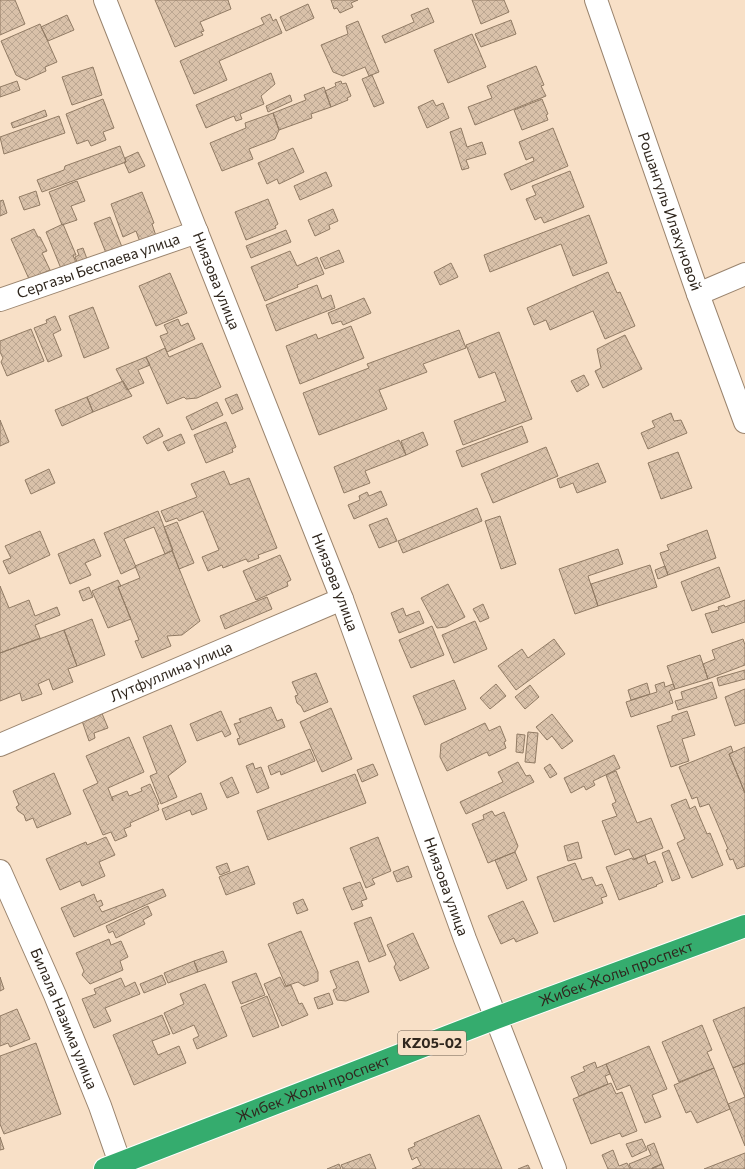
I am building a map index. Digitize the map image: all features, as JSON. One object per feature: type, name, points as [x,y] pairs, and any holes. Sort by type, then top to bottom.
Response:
[{"type":"highway","name":"Жибек Жолы проспект","points":[[116,1167],[496,1018],[745,926]]},
{"type":"street","name":"Ниязова улица","points":[[105,0],[342,599],[465,939],[555,1169]]},
{"type":"street","name":"Рошангуль Илахуновой","points":[[596,0],[698,294],[745,422]]},
{"type":"street","name":"Сергазы Беспаева улица","points":[[0,300],[197,232]]},
{"type":"street","points":[[698,294],[745,274]]},
{"type":"street","name":"Лутфуллина улица","points":[[0,745],[342,599]]},
{"type":"street","name":"Билала Назима улица","points":[[0,871],[55,995],[100,1106],[116,1167]]},
{"type":"building","points":[[0,0],[15,0],[25,24],[0,35]]},
{"type":"building","points":[[155,0],[228,0],[231,9],[200,22],[204,31],[201,32],[203,35],[175,47]]},
{"type":"building","points":[[331,0],[358,0],[351,3],[353,7],[340,13],[337,8],[334,9]]},
{"type":"building","points":[[472,0],[504,0],[509,12],[481,24]]},
{"type":"building","points":[[308,4],[314,18],[286,31],[280,17]]},
{"type":"building","points":[[428,8],[434,22],[385,43],[382,36],[414,22],[411,15]]},
{"type":"building","points":[[270,14],[273,21],[276,19],[282,33],[219,61],[227,80],[194,94],[180,61],[264,24],[261,18]]},
{"type":"building","points":[[67,15],[74,30],[48,41],[41,27]]},
{"type":"building","points":[[511,20],[516,34],[481,47],[475,34]]},
{"type":"building","points":[[358,21],[379,72],[369,76],[365,67],[343,76],[333,72],[321,45],[348,34],[346,26]]},
{"type":"building","points":[[40,24],[57,62],[45,67],[46,71],[26,80],[16,75],[1,41]]},
{"type":"building","points":[[472,34],[486,67],[448,83],[434,50]]},
{"type":"building","points":[[536,66],[544,85],[541,86],[546,96],[475,125],[468,107],[492,98],[487,86]]},
{"type":"building","points":[[93,67],[102,95],[72,105],[62,77]]},
{"type":"building","points":[[271,73],[275,84],[261,96],[264,104],[240,114],[242,119],[236,121],[234,116],[206,128],[196,105]]},
{"type":"building","points":[[372,75],[384,103],[374,107],[362,79]]},
{"type":"building","points":[[17,81],[20,90],[0,97],[0,87]]},
{"type":"building","points":[[341,81],[342,84],[346,83],[351,96],[347,98],[348,100],[331,107],[325,91],[336,86],[335,83]]},
{"type":"building","points":[[324,87],[331,107],[311,114],[312,118],[279,130],[273,113],[306,100],[304,95]]},
{"type":"building","points":[[290,95],[292,101],[268,112],[266,106]]},
{"type":"building","points":[[103,99],[114,128],[103,132],[106,140],[91,146],[88,140],[77,144],[66,114]]},
{"type":"building","points":[[542,99],[548,114],[546,115],[548,120],[522,130],[514,110]]},
{"type":"building","points":[[433,100],[436,106],[443,103],[449,118],[427,128],[418,107]]},
{"type":"building","points":[[45,110],[47,116],[13,128],[11,123]]},
{"type":"building","points":[[273,113],[279,130],[275,139],[249,149],[253,159],[222,171],[210,143],[246,128],[245,123]]},
{"type":"building","points":[[59,116],[65,133],[4,154],[0,137]]},
{"type":"building","points":[[461,128],[467,147],[482,142],[486,154],[466,160],[469,168],[462,170],[450,132]]},
{"type":"building","points":[[553,128],[568,166],[511,190],[504,174],[534,161],[533,157],[526,160],[519,142]]},
{"type":"building","points":[[120,146],[126,162],[42,192],[37,180],[64,170],[65,166]]},
{"type":"building","points":[[293,148],[304,172],[279,184],[277,179],[267,184],[258,163]]},
{"type":"building","points":[[138,152],[145,166],[129,173],[124,162],[126,162],[125,158]]},
{"type":"building","points":[[570,171],[584,207],[544,223],[541,217],[535,220],[526,199],[536,195],[532,186]]},
{"type":"building","points":[[326,172],[332,186],[300,200],[294,186]]},
{"type":"building","points":[[77,181],[85,201],[71,206],[77,220],[62,225],[49,192]]},
{"type":"building","points":[[36,191],[40,205],[24,210],[19,197]]},
{"type":"building","points":[[142,192],[154,223],[152,224],[156,236],[140,242],[136,231],[123,237],[111,204]]},
{"type":"building","points":[[268,199],[278,224],[275,226],[276,228],[246,240],[235,212]]},
{"type":"building","points":[[3,200],[7,213],[0,216],[0,201]]},
{"type":"building","points":[[333,209],[338,221],[329,225],[330,229],[315,236],[308,220]]},
{"type":"building","points":[[589,215],[607,263],[573,276],[561,244],[490,272],[484,255]]},
{"type":"building","points":[[110,217],[122,247],[106,253],[94,223]]},
{"type":"building","points":[[63,224],[76,255],[73,255],[77,265],[62,271],[46,232]]},
{"type":"building","points":[[34,229],[47,251],[42,253],[50,270],[29,279],[11,239]]},
{"type":"building","points":[[286,230],[291,242],[251,258],[246,246]]},
{"type":"building","points":[[83,248],[87,259],[77,262],[75,257],[79,255],[77,250]]},
{"type":"building","points":[[339,250],[344,262],[325,269],[320,258]]},
{"type":"building","points":[[290,251],[297,266],[317,257],[324,274],[297,285],[298,287],[265,301],[251,267]]},
{"type":"building","points":[[451,263],[458,277],[440,285],[434,272]]},
{"type":"building","points":[[608,272],[617,293],[620,292],[635,326],[605,339],[593,311],[550,330],[546,320],[534,325],[527,308]]},
{"type":"building","points":[[170,273],[187,313],[156,326],[139,286]]},
{"type":"building","points":[[317,285],[322,299],[331,295],[335,308],[276,331],[266,305]]},
{"type":"building","points":[[364,298],[371,313],[343,325],[341,321],[332,324],[328,313]]},
{"type":"building","points":[[93,307],[109,348],[84,358],[69,316]]},
{"type":"building","points":[[55,316],[61,330],[53,334],[62,356],[48,362],[34,328],[47,323],[46,320]]},
{"type":"building","points":[[178,319],[181,326],[188,323],[195,339],[167,352],[160,336],[168,333],[164,325]]},
{"type":"building","points":[[351,326],[364,358],[300,384],[286,346],[316,334],[318,339]]},
{"type":"building","points":[[31,329],[44,361],[7,376],[1,362],[3,358],[0,352],[0,341]]},
{"type":"building","points":[[459,330],[466,348],[423,364],[427,372],[379,390],[387,409],[319,435],[303,393],[369,368],[367,364]]},
{"type":"building","points":[[499,332],[532,419],[463,445],[454,421],[506,401],[495,372],[479,378],[466,345]]},
{"type":"building","points":[[625,335],[642,369],[603,388],[595,371],[601,368],[597,349]]},
{"type":"building","points":[[202,343],[221,387],[197,398],[186,399],[184,397],[167,404],[146,357],[165,348],[169,357]]},
{"type":"building","points":[[146,357],[150,365],[138,370],[144,383],[127,390],[116,369]]},
{"type":"building","points":[[584,375],[589,385],[577,392],[571,381]]},
{"type":"building","points":[[123,381],[132,396],[93,412],[87,397]]},
{"type":"building","points":[[237,394],[243,409],[232,414],[225,399]]},
{"type":"building","points":[[87,397],[93,412],[62,426],[55,410]]},
{"type":"building","points":[[217,402],[223,415],[192,430],[186,417]]},
{"type":"building","points":[[671,413],[674,421],[681,420],[687,433],[648,449],[641,433],[655,427],[652,421]]},
{"type":"building","points":[[0,420],[9,442],[0,446]]},
{"type":"building","points":[[226,422],[236,447],[232,449],[233,452],[206,463],[194,435]]},
{"type":"building","points":[[522,426],[528,442],[462,467],[456,451]]},
{"type":"building","points":[[159,428],[163,436],[147,444],[143,437]]},
{"type":"building","points":[[423,432],[428,445],[406,455],[401,441]]},
{"type":"building","points":[[181,434],[185,443],[168,451],[163,442]]},
{"type":"building","points":[[399,440],[406,455],[365,471],[370,483],[344,493],[334,467]]},
{"type":"building","points":[[546,447],[558,476],[493,503],[481,474]]},
{"type":"building","points":[[678,452],[692,488],[661,499],[648,463]]},
{"type":"building","points":[[598,463],[606,482],[577,493],[573,483],[560,488],[557,479]]},
{"type":"building","points":[[49,469],[55,483],[31,494],[25,480]]},
{"type":"building","points":[[224,471],[230,485],[249,478],[277,548],[258,555],[259,558],[248,562],[246,559],[223,568],[222,565],[208,571],[202,557],[219,550],[203,511],[179,521],[177,518],[166,522],[161,511],[197,497],[191,484]]},
{"type":"building","points":[[381,491],[387,505],[354,519],[348,505],[360,500],[359,496],[367,492],[369,496]]},
{"type":"building","points":[[477,508],[482,521],[403,553],[398,541]]},
{"type":"building","points":[[158,511],[173,550],[165,554],[154,527],[124,539],[136,567],[121,574],[104,533]]},
{"type":"building","points":[[500,516],[516,564],[501,569],[485,521]]},
{"type":"building","points":[[387,518],[397,541],[379,548],[369,525]]},
{"type":"building","points":[[177,522],[194,563],[179,569],[164,527]]},
{"type":"building","points":[[707,530],[716,558],[668,575],[660,553],[669,550],[667,545]]},
{"type":"building","points":[[40,531],[50,555],[9,574],[3,561],[11,558],[5,546]]},
{"type":"building","points":[[94,539],[101,556],[85,563],[91,575],[70,584],[58,554]]},
{"type":"building","points":[[618,549],[623,564],[588,576],[598,606],[575,614],[559,569]]},
{"type":"building","points":[[172,551],[200,621],[182,635],[167,636],[171,646],[142,658],[135,641],[139,640],[118,587],[140,578],[135,566]]},
{"type":"building","points":[[280,555],[291,580],[287,582],[288,586],[256,600],[243,571]]},
{"type":"building","points":[[650,565],[657,587],[598,606],[591,584]]},
{"type":"building","points":[[665,566],[668,575],[658,579],[655,570]]},
{"type":"building","points":[[719,567],[730,597],[692,611],[681,582]]},
{"type":"building","points":[[118,580],[121,586],[118,587],[131,619],[108,628],[92,591]]},
{"type":"building","points":[[448,584],[465,617],[446,627],[437,628],[421,598]]},
{"type":"building","points":[[0,586],[9,608],[29,600],[35,616],[57,607],[60,615],[35,625],[40,638],[0,653]]},
{"type":"building","points":[[89,587],[93,597],[83,601],[79,591]]},
{"type":"building","points":[[267,597],[272,609],[225,629],[220,616]]},
{"type":"building","points":[[745,600],[745,622],[712,633],[705,614],[719,610],[718,607],[724,605],[725,607]]},
{"type":"building","points":[[483,604],[489,618],[480,622],[473,609]]},
{"type":"building","points":[[403,608],[406,616],[419,611],[424,623],[399,633],[391,613]]},
{"type":"building","points":[[92,619],[105,655],[77,666],[64,630]]},
{"type":"building","points":[[475,621],[487,649],[454,663],[442,635]]},
{"type":"building","points":[[432,626],[444,655],[411,668],[399,640]]},
{"type":"building","points":[[64,630],[77,666],[68,669],[73,682],[53,690],[49,679],[38,684],[42,694],[22,701],[20,693],[0,701],[0,653]]},
{"type":"building","points":[[554,639],[565,654],[516,690],[498,666],[522,649],[528,658]]},
{"type":"building","points":[[743,639],[745,645],[745,665],[708,679],[703,664],[715,659],[712,650]]},
{"type":"building","points":[[700,655],[708,679],[675,689],[667,666]]},
{"type":"building","points":[[745,670],[745,679],[719,686],[717,678]]},
{"type":"building","points":[[316,673],[328,702],[304,712],[301,706],[297,703],[295,696],[298,695],[292,682]]},
{"type":"building","points":[[454,680],[466,709],[425,725],[413,696]]},
{"type":"building","points":[[664,682],[665,687],[673,684],[675,689],[669,691],[673,703],[631,717],[626,702],[657,692],[655,685]]},
{"type":"building","points":[[712,682],[717,698],[678,710],[675,701],[683,699],[681,692]]},
{"type":"building","points":[[647,683],[650,694],[631,700],[628,690]]},
{"type":"building","points":[[496,684],[506,696],[490,709],[480,698]]},
{"type":"building","points":[[530,685],[539,697],[525,709],[515,697]]},
{"type":"building","points":[[745,689],[745,723],[735,726],[725,697]]},
{"type":"building","points":[[271,707],[277,721],[282,719],[285,727],[239,745],[237,739],[240,738],[234,724],[241,722],[239,719]]},
{"type":"building","points":[[331,708],[352,759],[322,772],[300,722]]},
{"type":"building","points":[[101,711],[108,728],[94,733],[95,738],[89,741],[81,718]]},
{"type":"building","points":[[221,711],[231,734],[225,737],[222,731],[197,741],[190,724]]},
{"type":"building","points":[[687,711],[695,735],[682,739],[689,761],[671,767],[657,726],[672,721],[672,716]]},
{"type":"building","points":[[552,714],[573,741],[562,749],[552,736],[547,740],[536,727]]},
{"type":"building","points":[[485,723],[489,731],[500,726],[506,741],[504,742],[506,748],[489,756],[487,752],[447,771],[440,757],[441,744]]},
{"type":"building","points":[[171,725],[186,762],[168,776],[177,797],[161,804],[150,776],[157,773],[143,737]]},
{"type":"building","points":[[528,732],[538,733],[535,763],[525,762]]},
{"type":"building","points":[[517,734],[525,735],[523,753],[516,752]]},
{"type":"building","points":[[129,737],[144,772],[108,788],[113,801],[112,797],[127,791],[129,796],[142,791],[141,788],[150,784],[159,804],[157,805],[159,810],[130,823],[131,826],[124,829],[127,836],[115,841],[111,832],[103,835],[83,790],[98,783],[86,756]]},
{"type":"building","points":[[731,746],[733,752],[729,754],[745,793],[745,866],[737,869],[733,859],[730,860],[726,850],[728,849],[709,804],[700,807],[697,797],[692,799],[679,767]]},
{"type":"building","points":[[745,747],[745,793],[729,754]]},
{"type":"building","points":[[310,749],[315,761],[281,775],[280,771],[271,775],[268,766]]},
{"type":"building","points":[[614,755],[620,768],[593,781],[595,785],[586,790],[584,786],[571,793],[564,778]]},
{"type":"building","points":[[518,762],[526,776],[530,775],[534,782],[466,814],[460,802],[503,782],[498,772]]},
{"type":"building","points":[[253,763],[255,769],[261,767],[269,788],[257,793],[246,766]]},
{"type":"building","points":[[373,764],[378,775],[362,782],[357,770]]},
{"type":"building","points":[[550,764],[557,774],[550,778],[544,768]]},
{"type":"building","points":[[616,771],[637,823],[651,818],[663,848],[634,859],[629,849],[615,855],[602,821],[617,816],[612,804],[616,802],[606,775]]},
{"type":"building","points":[[54,773],[71,814],[37,828],[33,818],[26,821],[24,815],[18,811],[16,807],[19,805],[13,791]]},
{"type":"building","points":[[355,774],[366,803],[268,840],[257,811]]},
{"type":"building","points":[[232,777],[239,793],[227,798],[220,783]]},
{"type":"building","points":[[201,793],[207,809],[192,815],[190,810],[166,820],[162,809]]},
{"type":"building","points":[[686,799],[690,809],[695,806],[707,834],[710,833],[723,865],[692,878],[677,843],[685,839],[671,805]]},
{"type":"building","points":[[492,811],[495,816],[504,812],[518,846],[515,852],[488,863],[472,824],[484,819],[483,815]]},
{"type":"building","points":[[106,837],[115,855],[99,862],[105,876],[82,886],[80,881],[60,890],[46,859],[86,842],[87,845]]},
{"type":"building","points":[[378,837],[391,871],[372,879],[375,884],[366,888],[350,848]]},
{"type":"building","points":[[578,842],[582,858],[568,861],[564,846]]},
{"type":"building","points":[[669,850],[680,878],[672,881],[662,853]]},
{"type":"building","points":[[515,852],[527,880],[507,889],[495,860]]},
{"type":"building","points":[[645,855],[648,864],[655,861],[663,882],[656,885],[657,886],[619,900],[606,867],[632,858],[633,860]]},
{"type":"building","points":[[227,863],[230,871],[220,875],[216,867]]},
{"type":"building","points":[[575,863],[582,880],[592,877],[596,886],[602,884],[607,896],[601,898],[603,903],[554,922],[537,877]]},
{"type":"building","points":[[248,866],[255,884],[226,895],[219,877]]},
{"type":"building","points":[[408,866],[412,877],[397,882],[393,872]]},
{"type":"building","points":[[360,882],[367,899],[361,901],[363,906],[352,910],[343,888]]},
{"type":"building","points":[[163,889],[166,896],[74,937],[61,908],[94,894],[97,902],[101,900],[103,905],[99,907],[102,912]]},
{"type":"building","points":[[303,899],[308,910],[297,914],[293,903]]},
{"type":"building","points":[[523,901],[538,933],[516,942],[514,938],[501,944],[488,916]]},
{"type":"building","points":[[148,906],[152,915],[143,920],[145,924],[116,938],[113,931],[109,933],[106,926]]},
{"type":"building","points":[[371,917],[386,955],[369,962],[354,923]]},
{"type":"building","points":[[301,931],[318,972],[318,981],[304,986],[298,982],[286,986],[268,944]]},
{"type":"building","points":[[413,933],[429,968],[400,981],[394,967],[396,964],[387,945]]},
{"type":"building","points":[[109,939],[111,945],[121,941],[128,957],[120,961],[123,970],[90,984],[82,975],[84,971],[76,953]]},
{"type":"building","points":[[223,951],[227,962],[198,972],[194,961]]},
{"type":"building","points":[[194,961],[198,972],[168,983],[164,973]]},
{"type":"building","points":[[358,961],[369,992],[346,1001],[337,1000],[333,990],[337,988],[330,971]]},
{"type":"building","points":[[256,973],[265,995],[241,1004],[232,982]]},
{"type":"building","points":[[162,975],[166,984],[144,993],[140,984]]},
{"type":"building","points":[[0,977],[4,989],[0,991]]},
{"type":"building","points":[[280,977],[285,987],[291,985],[299,1004],[302,1003],[308,1015],[282,1026],[264,984]]},
{"type":"building","points":[[121,978],[125,987],[135,982],[140,994],[105,1008],[111,1021],[94,1028],[82,999],[96,994],[94,989]]},
{"type":"building","points":[[205,984],[227,1036],[197,1049],[193,1039],[199,1036],[194,1025],[173,1034],[164,1013],[184,1004],[180,994]]},
{"type":"building","points":[[329,993],[333,1004],[318,1009],[314,998]]},
{"type":"building","points":[[267,996],[279,1027],[253,1037],[241,1007]]},
{"type":"building","points":[[745,1007],[745,1063],[733,1068],[713,1020]]},
{"type":"building","points":[[17,1009],[30,1039],[10,1047],[8,1043],[0,1046],[0,1016]]},
{"type":"building","points":[[162,1015],[170,1034],[152,1041],[158,1055],[179,1046],[186,1063],[134,1085],[113,1035]]},
{"type":"building","points":[[702,1025],[712,1050],[707,1052],[714,1068],[679,1082],[662,1042]]},
{"type":"building","points":[[36,1043],[61,1114],[4,1134],[0,1124],[0,1056]]},
{"type":"building","points":[[649,1046],[667,1089],[652,1095],[661,1117],[645,1123],[630,1085],[617,1090],[606,1064]]},
{"type":"building","points":[[595,1062],[597,1068],[606,1064],[610,1074],[605,1076],[608,1084],[579,1096],[571,1077],[585,1071],[583,1067]]},
{"type":"building","points":[[745,1063],[745,1097],[733,1068]]},
{"type":"building","points":[[714,1068],[730,1109],[697,1123],[691,1111],[686,1113],[674,1085]]},
{"type":"building","points":[[611,1083],[616,1094],[622,1092],[637,1131],[622,1137],[620,1133],[591,1144],[573,1099]]},
{"type":"building","points":[[745,1097],[745,1146],[728,1104]]},
{"type":"building","points":[[479,1115],[502,1169],[412,1169],[421,1165],[417,1157],[412,1160],[408,1149],[415,1146],[414,1143]]},
{"type":"building","points":[[0,1137],[4,1149],[0,1150]]},
{"type":"building","points":[[642,1139],[647,1150],[632,1157],[626,1144]]},
{"type":"building","points":[[654,1143],[662,1164],[652,1169],[631,1169],[629,1164],[651,1155],[647,1146]]},
{"type":"building","points":[[613,1150],[619,1166],[627,1163],[630,1169],[608,1169],[602,1155]]},
{"type":"building","points":[[745,1153],[745,1169],[704,1169]]},
{"type":"building","points":[[370,1154],[376,1169],[343,1169],[341,1165]]},
{"type":"building","points":[[339,1164],[341,1169],[327,1169]]},
{"type":"building","points":[[662,1164],[664,1169],[652,1169],[652,1168]]},
{"type":"building","points":[[528,1165],[530,1169],[518,1169]]}]
